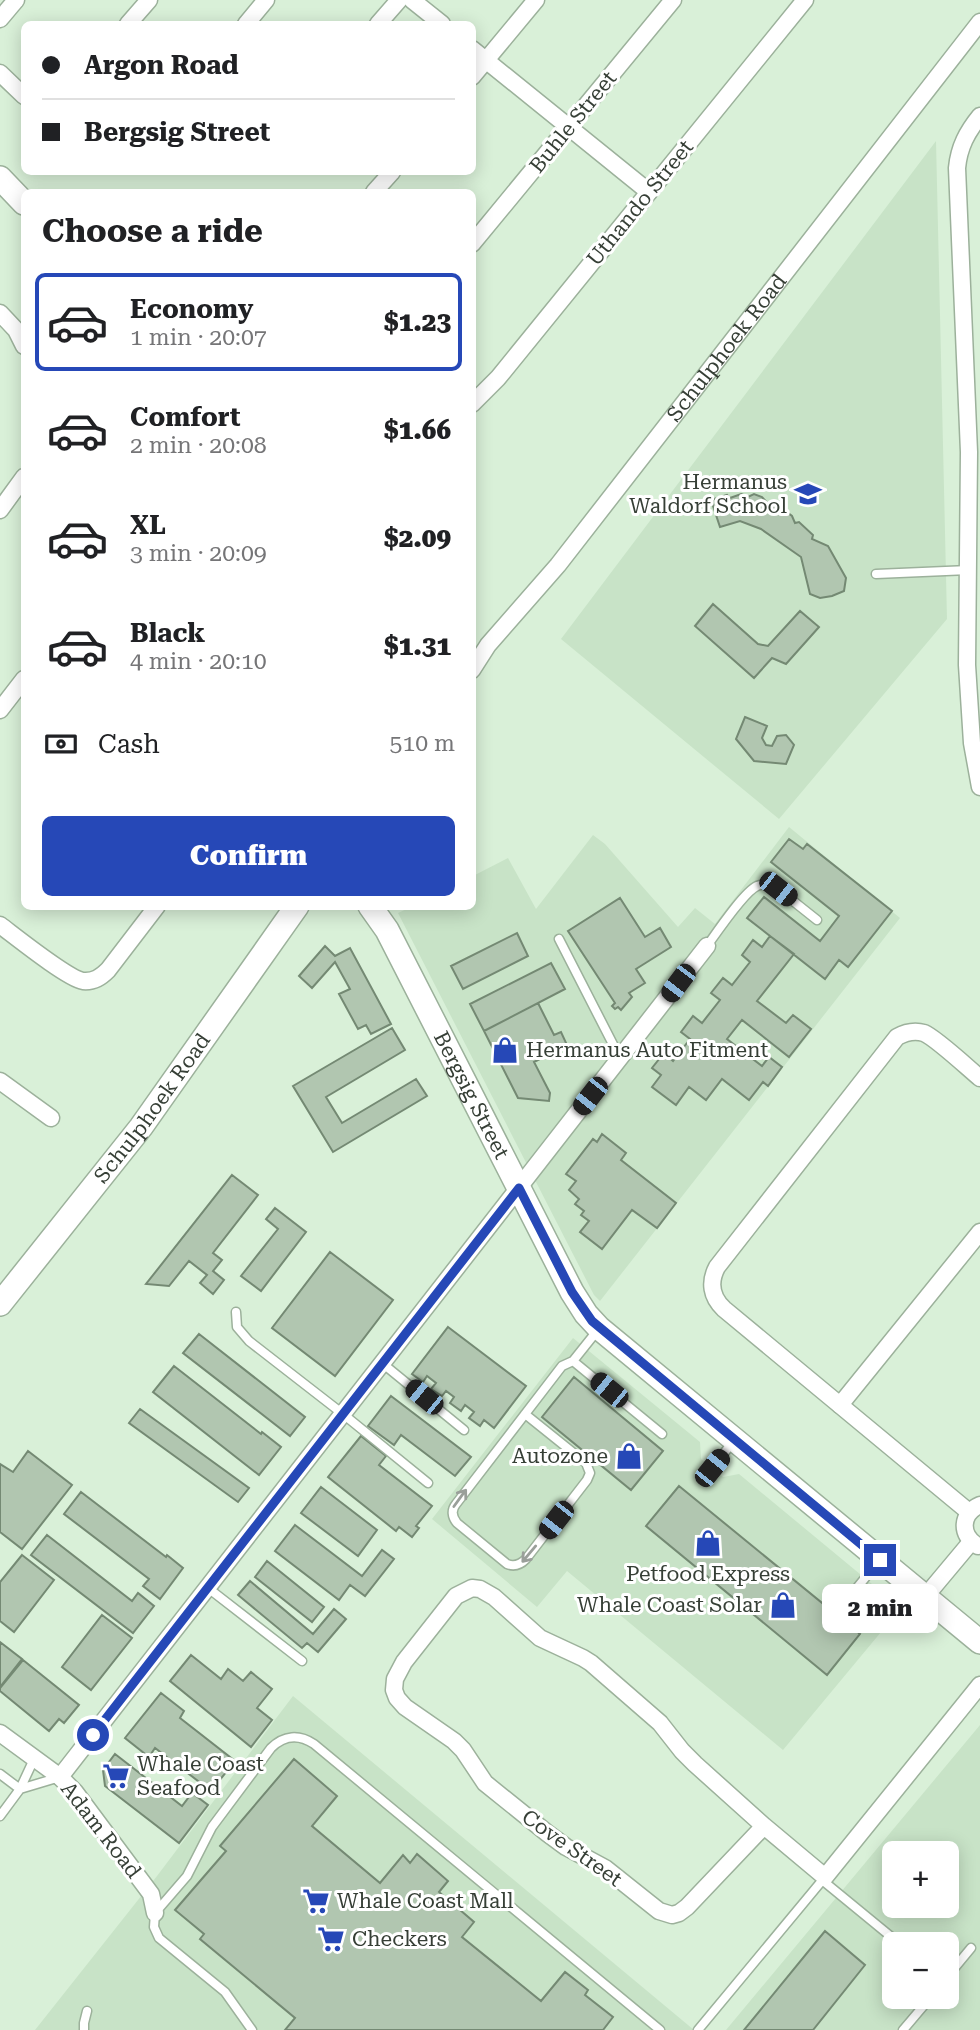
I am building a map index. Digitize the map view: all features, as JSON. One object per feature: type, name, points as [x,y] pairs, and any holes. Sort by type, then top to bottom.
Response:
[{"type":"street","points":[[0,19],[16,0]]},
{"type":"street","points":[[131,21],[149,0]]},
{"type":"street","points":[[248,21],[266,0]]},
{"type":"street","points":[[381,21],[399,0]]},
{"type":"street","points":[[412,0],[438,21]]},
{"type":"street","points":[[476,72],[536,0]]},
{"type":"street","name":"Buhle Street","points":[[476,239],[673,0]]},
{"type":"street","name":"Uthando Street","points":[[476,400],[498,378],[805,0]]},
{"type":"street","name":"Schulphoek Road","points":[[476,664],[488,645],[558,565],[980,22]]},
{"type":"street","points":[[476,52],[649,192]]},
{"type":"street","points":[[0,73],[21,93]]},
{"type":"street","points":[[980,116],[965,137],[957,168],[974,452],[969,570],[968,704],[980,786]]},
{"type":"street","points":[[377,189],[389,175]]},
{"type":"street","points":[[0,178],[21,200]]},
{"type":"street","points":[[0,313],[16,330],[21,340]]},
{"type":"street","points":[[0,510],[21,481]]},
{"type":"street","points":[[0,710],[21,683]]},
{"type":"street","points":[[0,925],[67,974],[85,981],[100,978],[108,970],[154,910]]},
{"type":"street","name":"Schulphoek Road","points":[[0,1304],[141,1127],[294,910]]},
{"type":"street","name":"Bergsig Street","points":[[373,910],[387,930],[578,1303],[599,1328],[980,1642]]},
{"type":"street","points":[[60,1777],[707,946]]},
{"type":"street","points":[[925,1597],[950,1567],[976,1545],[965,1531],[965,1518],[974,1508],[840,1405],[719,1305],[712,1285],[714,1272],[897,1037],[915,1031],[929,1036],[980,1078]]},
{"type":"street","points":[[0,1081],[51,1118]]},
{"type":"street","points":[[840,1405],[980,1232]]},
{"type":"street","name":"Cove Street","points":[[764,1826],[687,1908],[679,1913],[664,1913],[644,1901],[606,1868],[566,1847],[485,1783],[454,1741],[405,1707],[397,1698],[394,1690],[395,1679],[404,1662],[456,1597],[471,1588],[480,1590],[494,1597],[540,1638],[591,1663],[660,1723],[681,1751],[823,1878]]},
{"type":"street","points":[[823,1878],[980,1685]]},
{"type":"street","name":"Adam Road","points":[[0,1733],[75,1791],[150,1894],[155,1913]]},
{"type":"lane","points":[[876,574],[969,570]]},
{"type":"lane","points":[[707,946],[750,891],[762,885],[774,886],[817,920]]},
{"type":"lane","points":[[559,939],[620,1058]]},
{"type":"lane","points":[[236,1312],[237,1326],[248,1341],[428,1483]]},
{"type":"lane","points":[[525,1414],[586,1463],[590,1473],[526,1559],[512,1566],[457,1522],[453,1511],[456,1504],[525,1414],[562,1366],[573,1361],[599,1328]]},
{"type":"lane","points":[[573,1361],[662,1434]]},
{"type":"lane","points":[[383,1363],[464,1430]]},
{"type":"lane","points":[[706,1475],[735,1440]]},
{"type":"lane","points":[[852,1594],[880,1560]]},
{"type":"lane","points":[[208,1588],[302,1661]]},
{"type":"lane","points":[[252,2030],[225,1992],[159,1938],[154,1927],[155,1913],[187,1876],[212,1827],[271,1748],[286,1738],[300,1737],[314,1744],[660,2030]]},
{"type":"lane","points":[[0,1816],[20,1789],[34,1759]]},
{"type":"lane","points":[[0,1774],[20,1789]]},
{"type":"lane","points":[[20,1789],[60,1777]]},
{"type":"lane","points":[[698,2030],[823,1878],[886,1932]]},
{"type":"lane","points":[[959,1962],[971,1948]]},
{"type":"lane","points":[[903,2030],[921,2009]]},
{"type":"lane","points":[[84,2030],[87,2011]]},
{"type":"shaded area","name":"Hermanus Waldorf School","points":[[936,141],[947,619],[779,819],[561,639]]},
{"type":"shaded area","points":[[789,827],[900,918],[600,1301],[594,1295],[398,913],[404,910],[476,910],[476,874],[508,858],[536,909],[593,835],[605,844],[678,927],[695,908],[715,924]]},
{"type":"shaded area","points":[[573,1338],[700,1442],[701,1459],[723,1477],[739,1474],[901,1608],[783,1750],[567,1571],[537,1607],[432,1519]]},
{"type":"shaded area","points":[[293,1696],[694,2030],[35,2030],[157,1876]]},
{"type":"shaded area","points":[[980,1725],[980,2030],[726,2030],[882,1843],[882,1918],[959,1918],[959,1841],[883,1841]]},
{"type":"building","points":[[741,494],[748,497],[754,494],[762,497],[772,508],[780,507],[792,516],[795,523],[799,522],[813,535],[812,539],[828,546],[846,578],[844,591],[820,598],[810,594],[801,557],[761,529],[740,521],[720,527],[711,500]]},
{"type":"building","points":[[713,604],[758,644],[768,646],[800,611],[819,627],[786,664],[772,658],[754,678],[695,626]]},
{"type":"building","points":[[745,717],[767,726],[762,738],[766,745],[772,746],[777,736],[786,735],[794,745],[786,764],[754,761],[736,739]]},
{"type":"building","points":[[789,839],[803,849],[807,844],[892,911],[848,967],[839,960],[825,979],[747,918],[764,897],[820,941],[839,916],[771,862]]},
{"type":"building","points":[[620,898],[645,937],[660,928],[671,947],[636,969],[645,983],[629,993],[632,997],[621,1010],[612,1006],[615,1003],[568,931]]},
{"type":"building","points":[[517,933],[528,956],[463,989],[451,966]]},
{"type":"building","points":[[770,936],[794,954],[757,1001],[786,1023],[793,1015],[811,1029],[789,1057],[742,1020],[727,1039],[762,1066],[769,1057],[782,1067],[768,1086],[763,1082],[749,1100],[722,1079],[706,1100],[689,1087],[676,1105],[652,1087],[661,1075],[652,1068],[664,1053],[673,1061],[690,1039],[681,1032],[693,1016],[702,1023],[720,1000],[711,993],[723,978],[732,985],[750,962],[742,955],[753,940],[762,947]]},
{"type":"building","points":[[325,946],[335,956],[350,948],[391,1024],[371,1034],[366,1025],[358,1029],[339,994],[350,989],[335,962],[312,988],[299,976]]},
{"type":"building","points":[[551,963],[565,989],[484,1031],[470,1004]]},
{"type":"building","points":[[538,1003],[554,1035],[561,1032],[567,1045],[534,1062],[550,1093],[549,1101],[518,1098],[484,1031]]},
{"type":"building","points":[[392,1028],[405,1050],[326,1097],[342,1123],[416,1079],[427,1096],[333,1152],[293,1086]]},
{"type":"building","points":[[602,1134],[626,1153],[621,1160],[676,1203],[657,1228],[632,1210],[602,1249],[580,1232],[589,1221],[581,1215],[584,1211],[575,1204],[579,1199],[569,1190],[576,1181],[566,1174],[593,1139],[597,1142]]},
{"type":"building","points":[[232,1175],[258,1195],[213,1253],[222,1260],[213,1271],[224,1280],[213,1294],[200,1283],[207,1275],[189,1261],[169,1286],[146,1284]]},
{"type":"building","points":[[275,1208],[306,1232],[261,1291],[241,1276],[278,1229],[266,1219]]},
{"type":"building","points":[[330,1252],[393,1300],[335,1376],[272,1328]]},
{"type":"building","points":[[448,1327],[526,1386],[494,1428],[484,1420],[480,1426],[469,1418],[474,1412],[465,1405],[461,1411],[450,1403],[454,1397],[446,1391],[442,1396],[431,1389],[436,1383],[427,1376],[423,1382],[412,1374]]},
{"type":"building","points":[[199,1334],[305,1417],[290,1436],[183,1353]]},
{"type":"building","points":[[174,1366],[281,1447],[259,1475],[153,1392]]},
{"type":"building","points":[[574,1377],[663,1451],[631,1490],[542,1417]]},
{"type":"building","points":[[391,1396],[471,1457],[455,1476],[401,1435],[394,1445],[368,1426]]},
{"type":"building","points":[[140,1409],[249,1488],[238,1502],[129,1423]]},
{"type":"building","points":[[361,1436],[386,1456],[379,1465],[432,1506],[416,1526],[419,1528],[412,1537],[399,1527],[396,1531],[328,1477]]},
{"type":"building","points":[[28,1451],[72,1485],[22,1549],[0,1532],[0,1464],[13,1472]]},
{"type":"building","points":[[679,1486],[860,1634],[827,1675],[646,1526]]},
{"type":"building","points":[[321,1487],[377,1530],[358,1556],[301,1513]]},
{"type":"building","points":[[81,1492],[183,1568],[160,1599],[143,1586],[149,1579],[64,1514]]},
{"type":"building","points":[[295,1525],[362,1576],[382,1550],[394,1559],[365,1596],[350,1585],[339,1600],[275,1551]]},
{"type":"building","points":[[47,1535],[132,1601],[138,1593],[154,1606],[133,1633],[31,1555]]},
{"type":"building","points":[[22,1555],[54,1580],[14,1632],[0,1621],[0,1582]]},
{"type":"building","points":[[267,1561],[324,1607],[312,1622],[255,1577]]},
{"type":"building","points":[[250,1581],[313,1634],[334,1609],[346,1619],[318,1652],[307,1643],[302,1648],[238,1595]]},
{"type":"building","points":[[102,1615],[132,1638],[91,1690],[62,1667]]},
{"type":"building","points":[[0,1642],[22,1659],[0,1687]]},
{"type":"building","points":[[191,1655],[221,1679],[228,1669],[243,1681],[251,1672],[272,1689],[257,1708],[272,1720],[251,1747],[170,1681]]},
{"type":"building","points":[[23,1660],[79,1705],[64,1723],[59,1719],[49,1731],[0,1691]]},
{"type":"building","points":[[161,1693],[184,1711],[180,1718],[235,1761],[211,1791],[155,1748],[149,1757],[125,1738]]},
{"type":"building","points":[[115,1754],[182,1806],[192,1793],[208,1805],[179,1843],[105,1786],[103,1770]]},
{"type":"building","name":"Whale Coast Mall","points":[[294,1759],[337,1796],[312,1826],[380,1883],[403,1855],[410,1863],[417,1854],[448,1881],[439,1892],[474,1922],[462,1937],[541,2001],[565,1972],[588,1990],[585,1995],[613,2017],[603,2030],[285,2030],[295,2018],[200,1939],[204,1934],[175,1910],[226,1851],[220,1846]]},
{"type":"building","points":[[825,1931],[865,1965],[813,2030],[744,2030]]},
{"type":"place","name":"Hermanus Waldorf School","points":[[808,494]]},
{"type":"place","name":"Hermanus Auto Fitment","points":[[505,1050]]},
{"type":"place","name":"Autozone","points":[[629,1456]]},
{"type":"place","name":"Petfood Express","points":[[708,1543]]},
{"type":"place","name":"Whale Coast Solar","points":[[783,1605]]},
{"type":"place","name":"Whale Coast Seafood","points":[[116,1776]]},
{"type":"place","name":"Whale Coast Mall","points":[[316,1901]]},
{"type":"place","name":"Checkers","points":[[331,1939]]},
{"type":"route","points":[[93,1735],[519,1188],[578,1303],[592,1321],[880,1560]]}]
